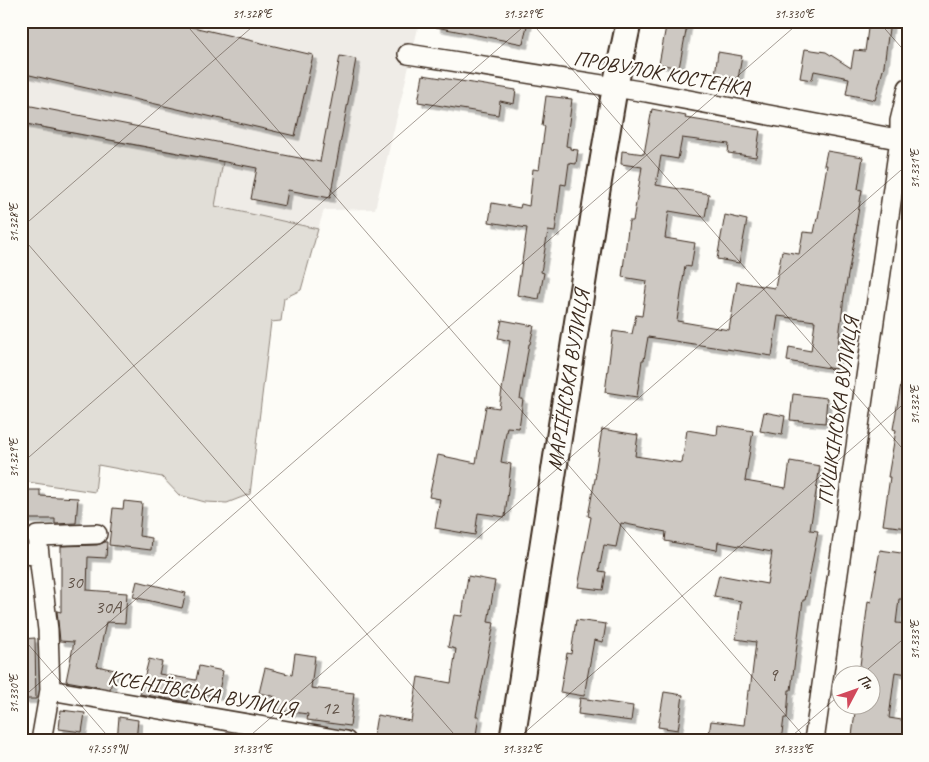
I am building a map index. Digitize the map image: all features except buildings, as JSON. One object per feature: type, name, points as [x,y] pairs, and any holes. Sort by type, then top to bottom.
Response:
[{"type":"main road","name":"МАРІЇНСЬКА ВУЛИЦЯ","points":[[512,741],[553,468],[615,87],[629,21]]},
{"type":"street","name":"ПРОВУЛОК КОСТЕНКА","points":[[408,54],[615,87],[904,140]]},
{"type":"street","name":"ПУШКІНСЬКА ВУЛИЦЯ","points":[[814,741],[904,140],[900,122],[908,88]]},
{"type":"street","points":[[42,741],[50,690],[48,630],[30,554],[38,536],[97,534]]},
{"type":"street","name":"КСЕНІЇВСЬКА ВУЛИЦЯ","points":[[50,690],[346,741]]},
{"type":"shaded area","points":[[21,21],[404,21],[419,24],[375,209],[324,210],[318,229],[214,206],[223,162],[21,123]]},
{"type":"shaded area","points":[[21,123],[223,162],[215,206],[318,229],[301,290],[284,298],[281,321],[271,322],[250,494],[227,503],[205,502],[179,495],[162,477],[98,465],[95,492],[21,481]]}]
